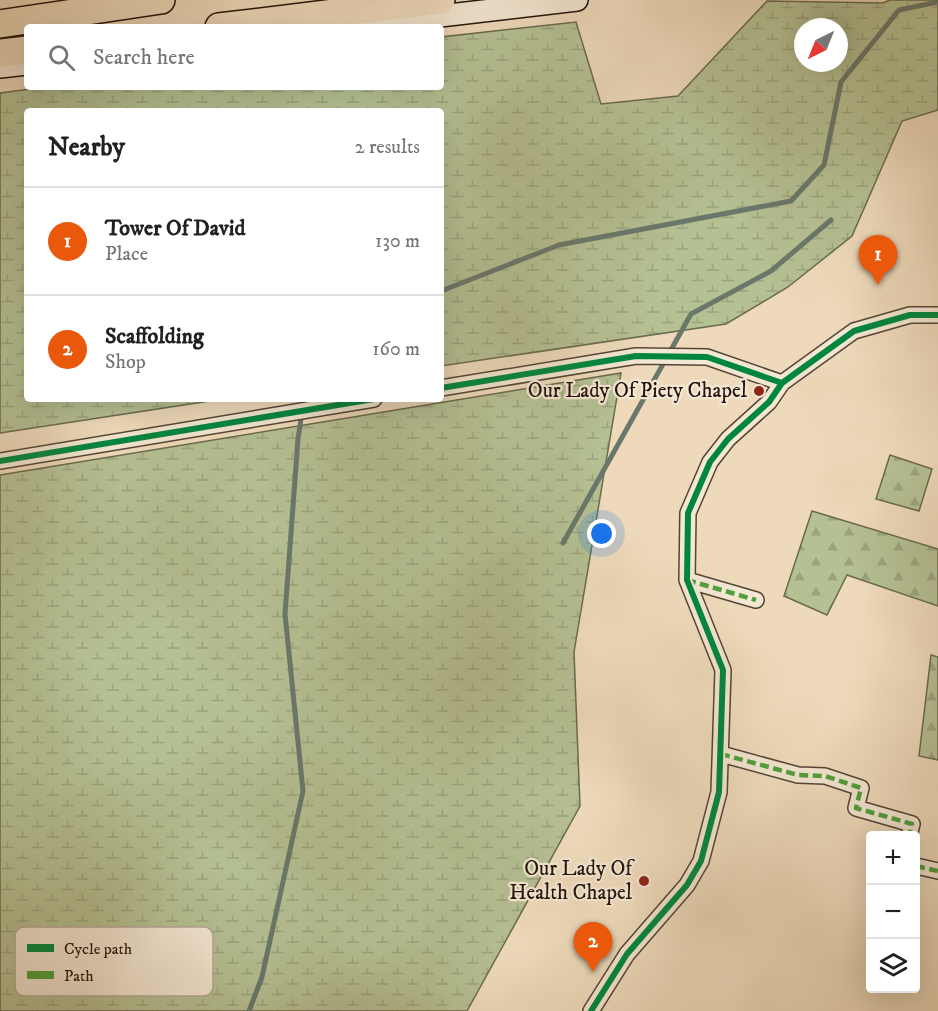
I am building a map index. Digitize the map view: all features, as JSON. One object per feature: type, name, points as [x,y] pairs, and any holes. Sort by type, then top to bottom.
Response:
[{"type":"highway","points":[[0,24],[161,0]]},
{"type":"highway","points":[[244,24],[441,0]]},
{"type":"highway","points":[[0,53],[24,50]]},
{"type":"street","points":[[372,24],[577,0]]},
{"type":"street","points":[[0,67],[24,64]]},
{"type":"street","points":[[591,1011],[627,954],[687,885],[701,861],[719,792],[723,670],[687,580],[688,513],[710,462],[733,434],[769,402],[782,383],[854,331],[910,315],[938,315]]},
{"type":"street","points":[[444,388],[636,356],[706,357],[782,383]]},
{"type":"street","points":[[0,460],[356,402]]},
{"type":"street","points":[[687,580],[756,600]]},
{"type":"street","points":[[721,754],[798,775],[825,776],[861,789],[856,808],[912,824],[910,831]]},
{"type":"street","points":[[920,867],[938,871]]},
{"type":"green space","points":[[890,0],[938,0],[938,110],[902,121],[852,236],[788,287],[726,324],[444,366],[444,108],[24,108],[24,402],[203,402],[0,433],[0,93],[24,90],[444,90],[444,37],[576,22],[601,104],[678,96],[767,1],[883,3]]},
{"type":"green space","points":[[621,373],[574,652],[580,806],[467,1011],[0,1011],[0,475]]},
{"type":"green space","points":[[890,455],[932,469],[919,511],[876,499]]},
{"type":"green space","points":[[812,511],[938,549],[938,606],[847,575],[827,615],[784,596]]},
{"type":"green space","points":[[931,655],[938,657],[938,760],[919,756]]},
{"type":"waterway","points":[[444,290],[559,245],[791,201],[824,165],[841,82],[899,10],[938,2]]},
{"type":"waterway","points":[[563,543],[691,314],[771,271],[831,220]]},
{"type":"waterway","points":[[249,1011],[262,977],[303,791],[285,614],[298,439],[304,402]]},
{"type":"marked path","points":[[687,580],[756,600]]},
{"type":"marked path","points":[[721,754],[798,775],[825,776],[861,788],[856,808],[912,824],[910,831]]},
{"type":"marked path","points":[[920,867],[938,871]]},
{"type":"cycle path","points":[[591,1011],[627,954],[687,885],[701,861],[719,792],[723,670],[687,580],[688,513],[710,462],[728,439],[769,402],[782,383],[854,331],[910,315],[938,315]]},
{"type":"cycle path","points":[[444,388],[636,356],[707,357],[782,383]]},
{"type":"cycle path","points":[[0,461],[356,402]]},
{"type":"place","name":"Tower Of David","points":[[878,285]]},
{"type":"place","name":"Our Lady Of Piety Chapel","points":[[759,391]]},
{"type":"place","name":"Our Lady Of Health Chapel","points":[[644,881]]},
{"type":"place","name":"Scaffolding","points":[[593,972]]}]
